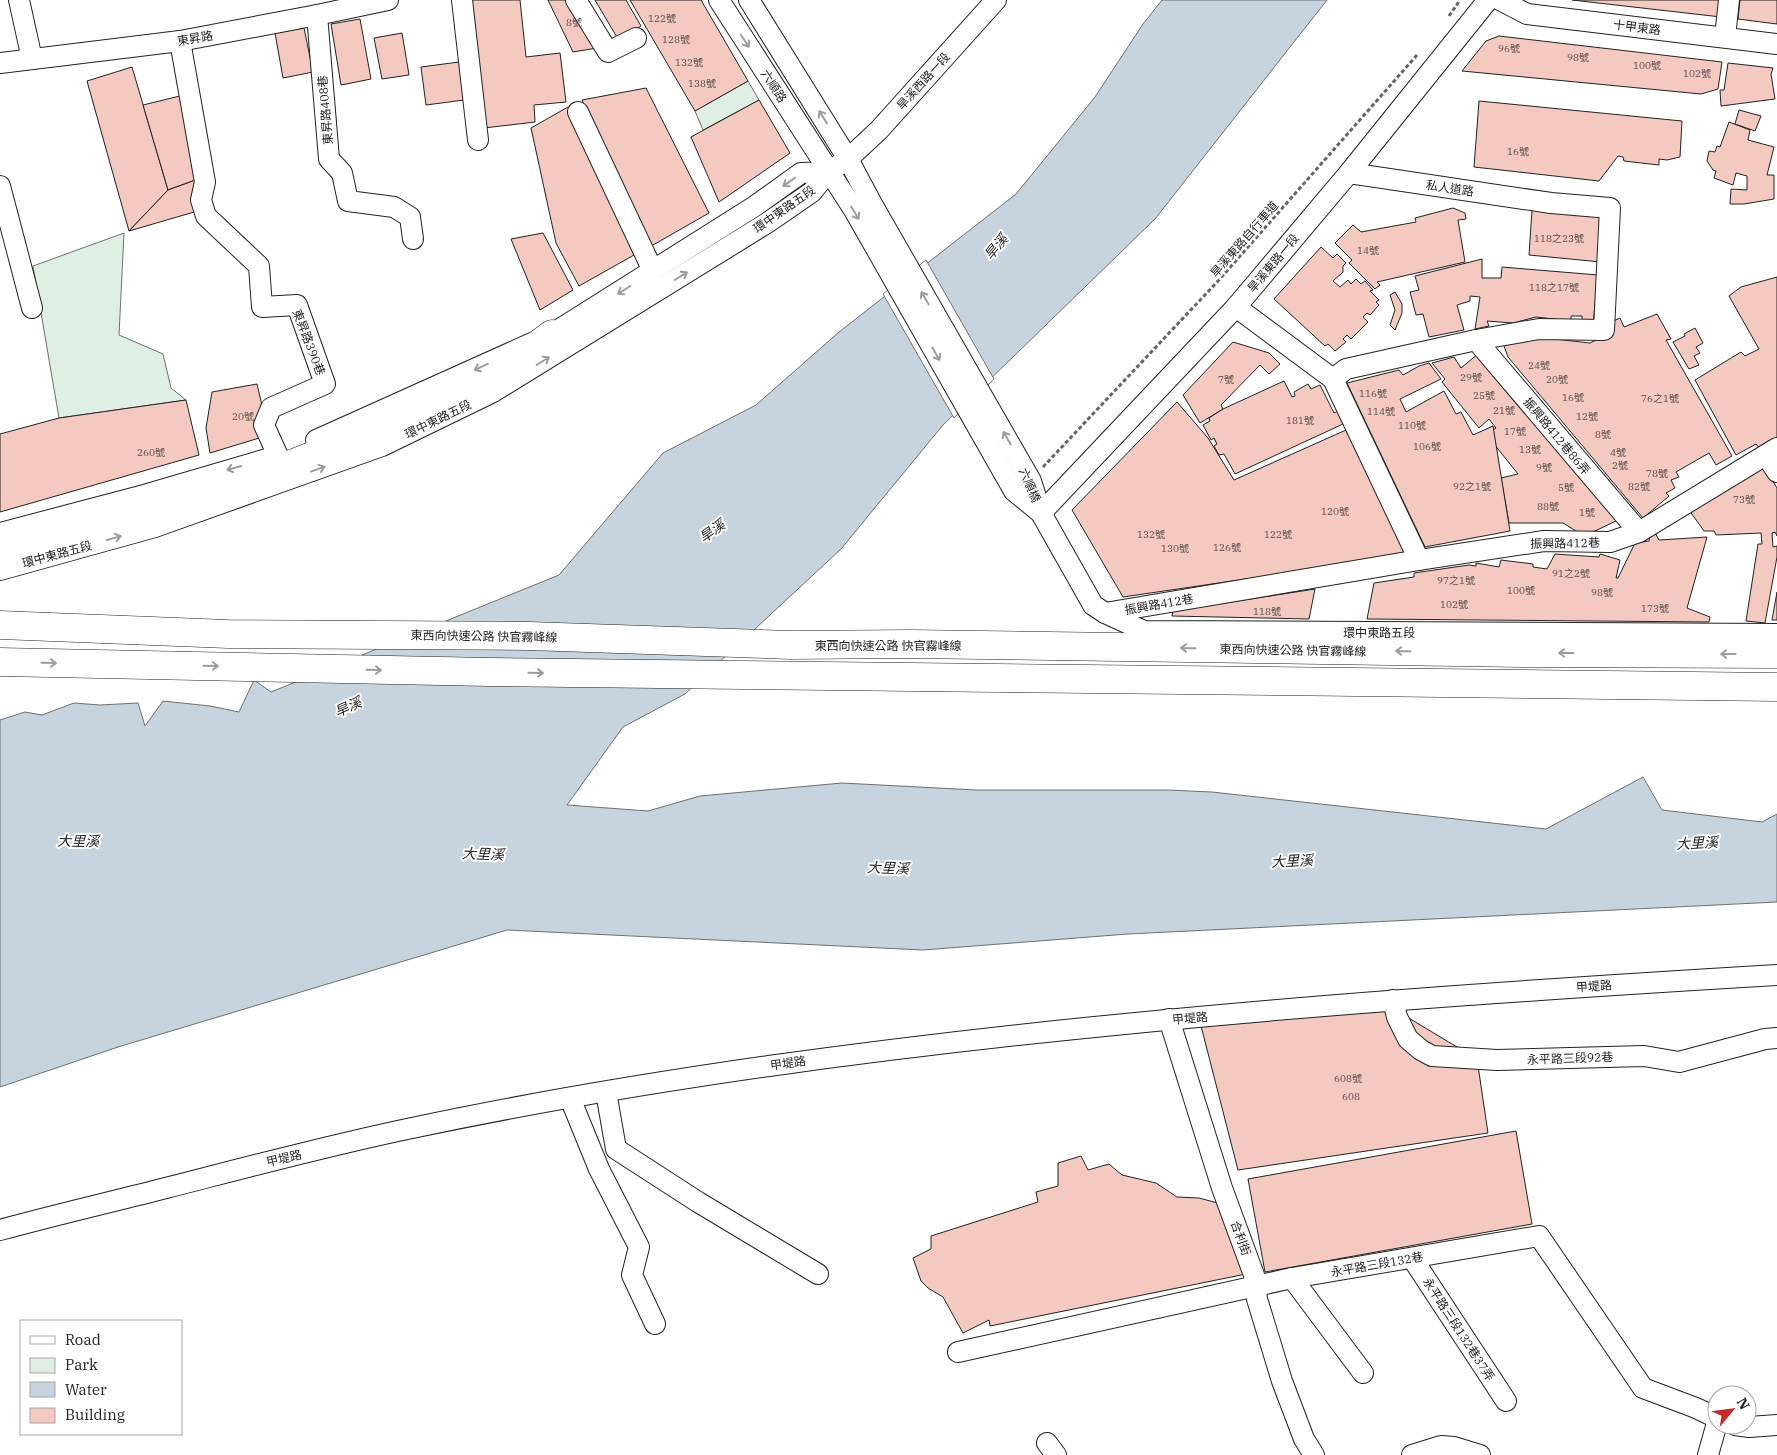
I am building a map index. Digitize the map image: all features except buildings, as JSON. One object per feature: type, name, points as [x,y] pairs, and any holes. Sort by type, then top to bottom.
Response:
[{"type":"highway","points":[[0,555],[137,518],[282,461],[404,420],[497,375],[552,334]]},
{"type":"highway","name":"東西向快速公路 快官霧峰線","points":[[0,625],[228,634],[529,636],[790,645],[911,644],[1522,653],[1777,654]]},
{"type":"highway","points":[[0,662],[480,672],[1777,687]]},
{"type":"street","points":[[20,0],[32,59]]},
{"type":"street","name":"東昇路","points":[[0,63],[180,41],[388,0]]},
{"type":"street","points":[[462,0],[478,140]]},
{"type":"street","points":[[576,0],[608,52],[636,38]]},
{"type":"street","name":"六順路","points":[[719,0],[828,172]]},
{"type":"street","name":"六順路","points":[[750,0],[848,159]]},
{"type":"street","name":"旱溪西路一段","points":[[848,159],[879,130],[996,0]]},
{"type":"street","name":"旱溪東路一段","points":[[1042,513],[1236,307],[1349,173],[1488,0]]},
{"type":"street","name":"十甲東路","points":[[1500,0],[1527,14],[1777,44]]},
{"type":"street","points":[[1725,37],[1729,0]]},
{"type":"street","name":"東昇路408巷","points":[[318,15],[329,159],[342,173],[348,201],[394,207],[410,217],[413,239]]},
{"type":"street","name":"東昇路390巷","points":[[180,41],[205,182],[201,200],[206,216],[260,266],[262,307],[297,305],[325,384],[271,408],[264,425],[282,461]]},
{"type":"street","points":[[578,112],[653,271]]},
{"type":"street","name":"環中東路五段","points":[[0,570],[155,527],[382,446],[494,392],[766,223],[812,192],[828,172],[848,159]]},
{"type":"street","name":"六順橋","points":[[848,159],[1031,481],[1042,513]]},
{"type":"street","name":"環中東路五段","points":[[552,334],[755,206],[802,173],[828,172]]},
{"type":"street","name":"六順橋","points":[[828,172],[854,210],[1014,491],[1042,513]]},
{"type":"street","name":"私人道路","points":[[1349,173],[1552,203],[1610,208],[1604,330],[1539,329],[1476,340]]},
{"type":"street","points":[[0,186],[32,308]]},
{"type":"street","points":[[1236,307],[1333,379],[1419,560]]},
{"type":"street","points":[[1333,379],[1346,369],[1476,340]]},
{"type":"street","name":"振興路412巷86弄","points":[[1476,340],[1639,532]]},
{"type":"street","points":[[1771,451],[1777,472]]},
{"type":"street","name":"振興路412巷","points":[[1105,613],[1544,541],[1610,542],[1639,532],[1771,451]]},
{"type":"street","points":[[0,533],[282,461]]},
{"type":"street","name":"環中東路五段","points":[[1042,513],[1093,605],[1105,613],[1144,631],[1777,634]]},
{"type":"street","name":"甲堤路","points":[[0,1230],[234,1170],[413,1128],[570,1098],[765,1066],[946,1042],[1169,1020],[1392,1000],[1777,975]]},
{"type":"street","name":"永平路三段92巷","points":[[1392,1000],[1397,1017],[1408,1039],[1432,1056],[1497,1060],[1644,1056],[1679,1062],[1765,1039],[1777,1038]]},
{"type":"street","name":"合利街","points":[[1169,1020],[1222,1188],[1254,1275],[1257,1299],[1282,1381],[1304,1439],[1314,1455]]},
{"type":"street","points":[[606,1092],[616,1149],[698,1202],[818,1274]]},
{"type":"street","points":[[570,1098],[599,1169],[639,1247],[632,1275],[655,1324]]},
{"type":"street","name":"永平路三段132巷","points":[[958,1352],[1292,1278],[1539,1236],[1643,1388],[1707,1413]]},
{"type":"street","name":"永平路三段132巷37弄","points":[[1412,1258],[1506,1401]]},
{"type":"street","points":[[1292,1278],[1363,1373]]},
{"type":"street","points":[[1757,1427],[1777,1426]]},
{"type":"street","points":[[1708,1455],[1714,1435]]},
{"type":"street","points":[[1412,1455],[1441,1446],[1454,1447],[1480,1455]]},
{"type":"path","points":[[1445,22],[1460,0]]},
{"type":"path","name":"旱溪東路自行車道","points":[[1031,481],[1219,280],[1420,52]]},
{"type":"green space","points":[[748,81],[759,100],[703,130],[695,111]]},
{"type":"green space","points":[[124,233],[119,335],[163,354],[171,388],[186,400],[59,418],[33,266]]},
{"type":"water","points":[[1162,0],[1327,0],[1155,219],[943,425],[841,549],[685,694],[623,727],[567,805],[648,811],[700,796],[842,783],[976,790],[1168,790],[1212,792],[1546,829],[1643,777],[1662,810],[1762,822],[1777,814],[1777,902],[1128,934],[923,950],[507,930],[118,1047],[0,1087],[0,720],[25,712],[42,715],[74,703],[100,705],[138,703],[145,726],[163,701],[210,706],[239,712],[254,680],[271,692],[559,575],[663,453],[756,405],[839,332],[1016,194],[1095,97],[1143,24]]},
{"type":"pier","points":[[926,260],[994,379],[954,418],[883,294]]},
{"type":"water label","name":"旱溪","points":[[996,247]]},
{"type":"water label","name":"旱溪","points":[[712,531]]},
{"type":"water label","name":"旱溪","points":[[348,707]]},
{"type":"water label","name":"大里溪","points":[[78,841]]},
{"type":"water label","name":"大里溪","points":[[1697,843]]},
{"type":"water label","name":"大里溪","points":[[483,854]]},
{"type":"water label","name":"大里溪","points":[[1292,861]]},
{"type":"water label","name":"大里溪","points":[[888,868]]}]
